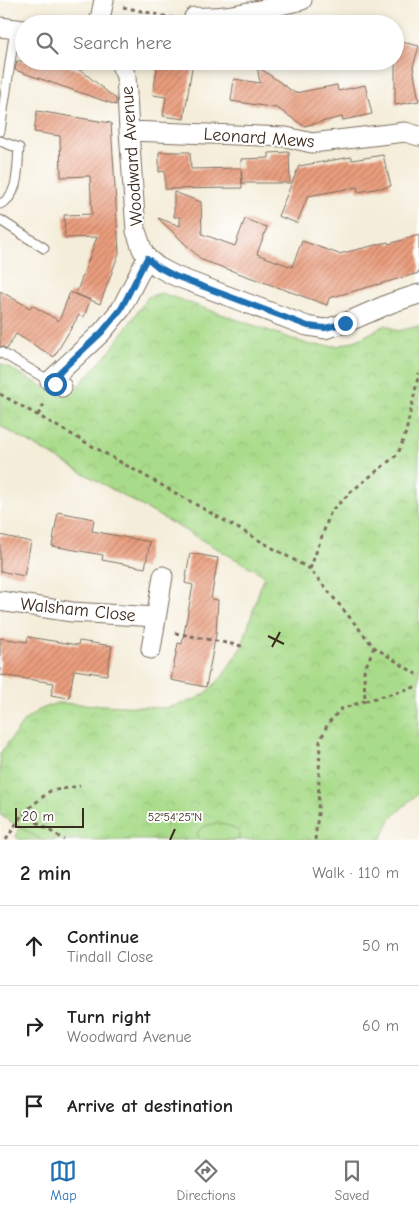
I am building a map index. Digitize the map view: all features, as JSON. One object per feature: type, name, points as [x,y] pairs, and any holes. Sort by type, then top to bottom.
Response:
[{"type":"street","points":[[232,15],[302,0]]},
{"type":"street","points":[[101,15],[103,1]]},
{"type":"street","name":"Woodward Avenue","points":[[123,70],[126,76],[128,131],[136,231],[147,258]]},
{"type":"street","name":"Leonard Mews","points":[[128,131],[286,137],[312,143],[405,132],[419,136]]},
{"type":"street","points":[[56,384],[121,309],[147,258],[158,267],[175,276],[308,326],[325,328],[345,323],[391,302],[419,294]]},
{"type":"street","name":"Walsham Close","points":[[151,649],[163,576]]},
{"type":"street","name":"Walsham Close","points":[[0,602],[155,623]]},
{"type":"lane","points":[[0,131],[13,29]]},
{"type":"lane","points":[[0,141],[19,148],[14,192],[5,202],[0,204]]},
{"type":"lane","points":[[0,220],[44,248]]},
{"type":"lane","points":[[0,352],[56,384]]},
{"type":"path","points":[[103,1],[160,15]]},
{"type":"path","points":[[310,569],[331,511],[352,490],[398,454],[406,432],[419,373]]},
{"type":"path","points":[[0,394],[310,569],[374,647],[419,676]]},
{"type":"path","points":[[155,623],[242,646]]},
{"type":"path","points":[[364,701],[364,670],[374,647]]},
{"type":"path","points":[[315,840],[318,814],[320,741],[328,723],[341,710],[364,701],[419,686]]},
{"type":"path","points":[[6,840],[23,813],[50,791],[80,786]]},
{"type":"path","points":[[23,813],[64,840]]},
{"type":"green space","points":[[161,293],[310,345],[338,346],[359,339],[386,325],[398,331],[419,326],[419,792],[390,819],[381,840],[42,840],[0,815],[0,754],[24,721],[39,710],[57,703],[167,708],[194,700],[206,693],[222,677],[242,646],[264,575],[0,426],[0,363],[61,396],[79,385],[110,351],[148,297]]},
{"type":"green space","points":[[217,823],[239,831],[239,840],[198,840],[197,832],[205,826]]},
{"type":"green space","points":[[19,826],[42,840],[20,840],[16,837]]},
{"type":"building","points":[[404,42],[419,46],[413,67],[419,101],[395,105],[395,70],[404,70]]},
{"type":"building","points":[[15,70],[79,70],[116,99],[116,105]]},
{"type":"building","points":[[157,70],[192,70],[184,119],[163,116],[166,97],[153,95]]},
{"type":"building","points":[[258,70],[263,70],[295,93],[337,85],[338,91],[365,85],[372,114],[343,120],[342,117],[304,126],[277,108],[231,101],[234,79],[260,83]]},
{"type":"building","points":[[37,111],[111,123],[119,253],[100,304],[76,294],[97,237],[65,238],[64,215],[92,214],[90,176],[61,177],[60,136],[34,132]]},
{"type":"building","points":[[159,152],[190,152],[191,169],[241,168],[242,188],[165,189],[165,171],[159,172]]},
{"type":"building","points":[[289,152],[290,183],[242,183],[241,159],[269,158],[269,153]]},
{"type":"building","points":[[383,155],[391,186],[358,192],[357,187],[308,196],[297,223],[278,216],[299,166],[351,157],[352,160]]},
{"type":"building","points":[[174,192],[201,202],[202,234],[235,246],[245,219],[267,227],[257,254],[292,267],[302,241],[339,254],[388,242],[389,244],[419,235],[419,273],[329,298],[327,305],[202,260],[158,218],[180,226],[180,217],[174,217]]},
{"type":"building","points":[[0,291],[30,308],[32,305],[59,321],[70,292],[90,300],[84,317],[79,315],[54,357],[16,334],[7,349],[0,346]]},
{"type":"building","points":[[58,512],[94,519],[92,531],[150,542],[145,568],[102,560],[103,555],[52,546]]},
{"type":"building","points":[[0,535],[31,542],[24,576],[0,571]]},
{"type":"building","points":[[190,553],[218,558],[211,599],[218,600],[216,634],[206,687],[171,680],[178,643],[182,644],[193,585],[185,583]]},
{"type":"building","points":[[28,637],[78,645],[79,641],[112,646],[107,675],[74,670],[69,698],[51,695],[54,683],[0,675],[0,638],[27,642]]},
{"type":"route","points":[[55,384],[50,381],[102,332],[121,309],[147,258],[158,267],[175,276],[308,326],[325,328],[345,323]]}]
